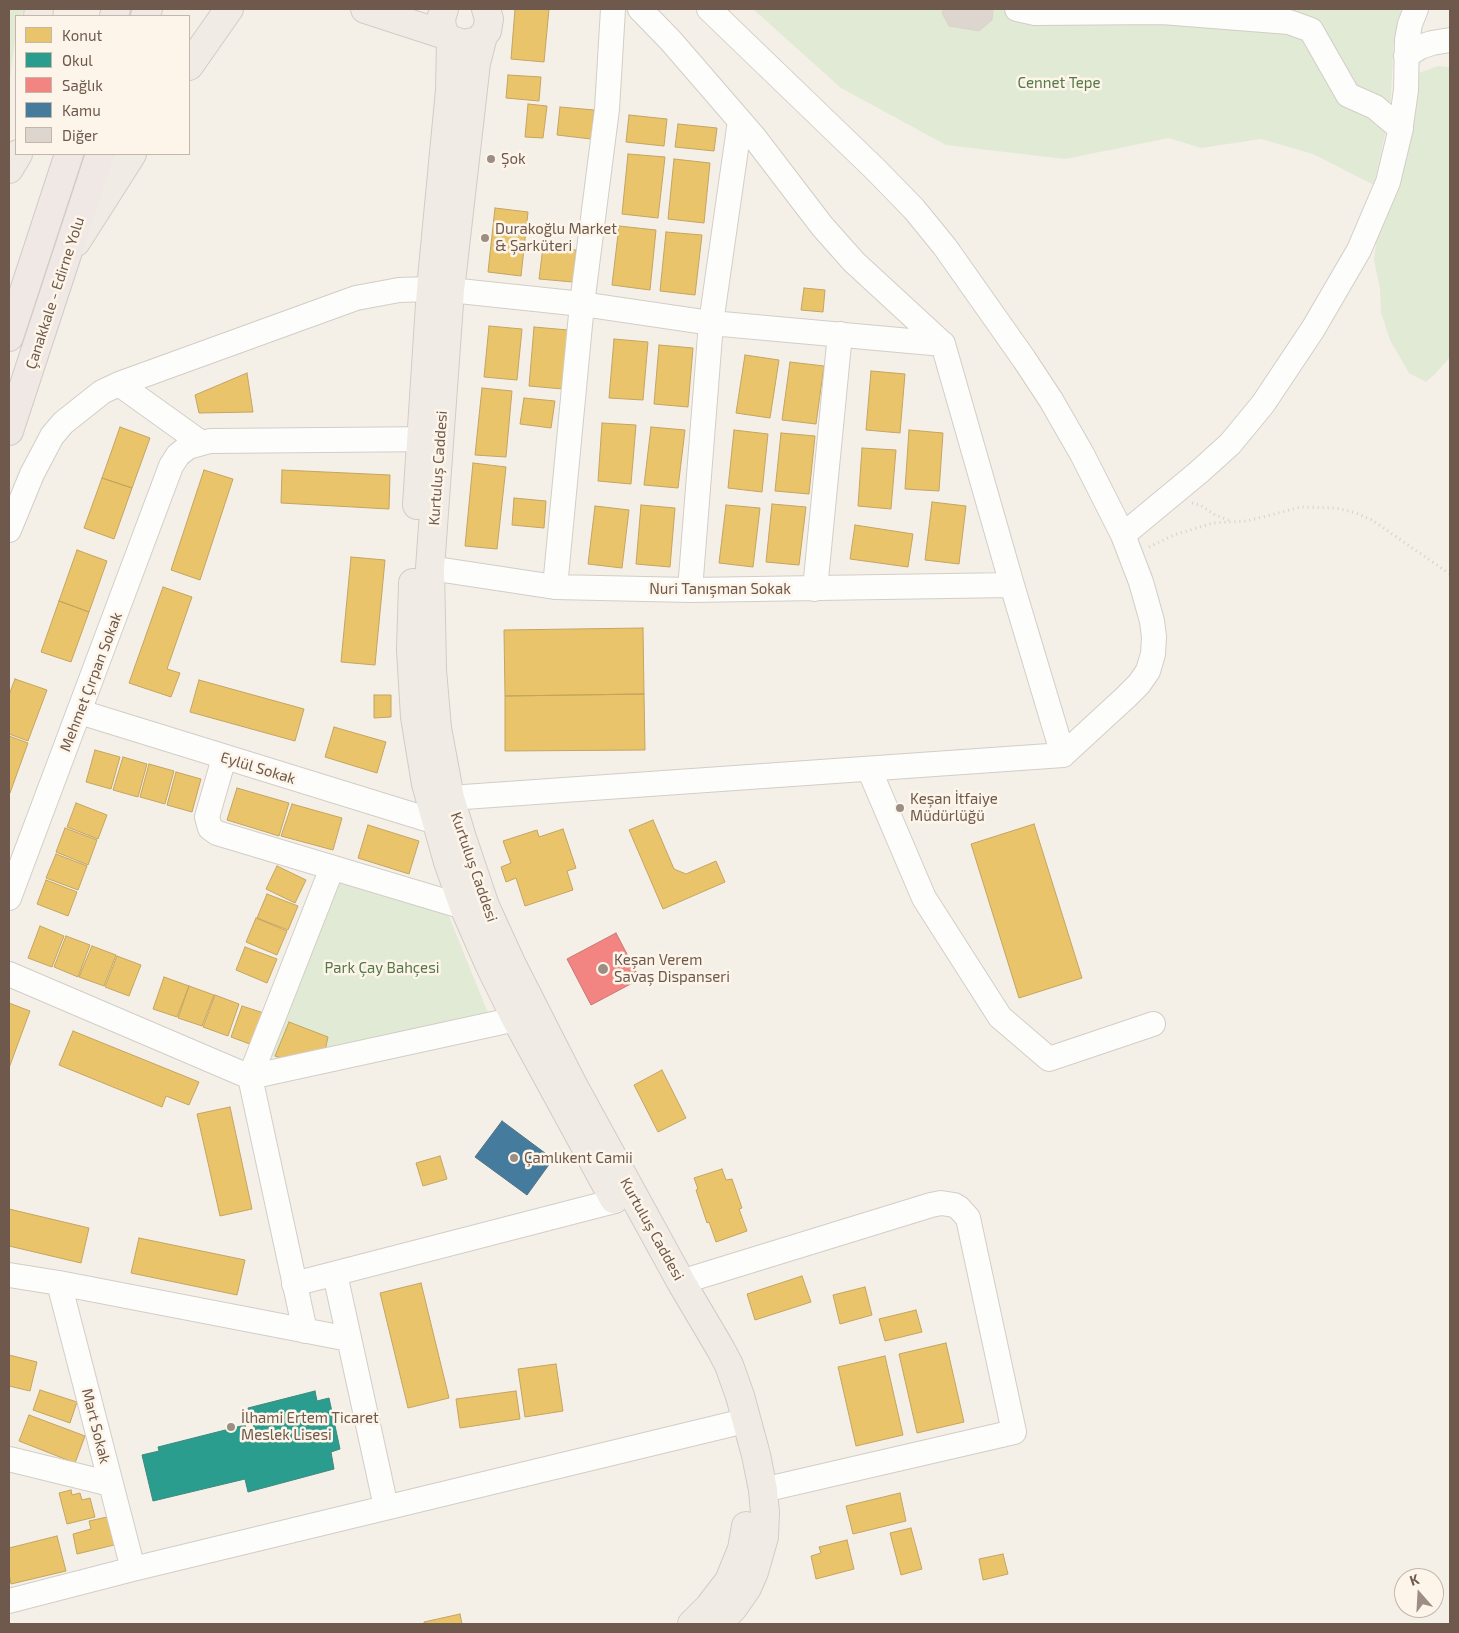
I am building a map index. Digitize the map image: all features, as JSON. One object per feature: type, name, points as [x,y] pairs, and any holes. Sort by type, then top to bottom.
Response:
[{"type":"highway","points":[[9,337],[16,293],[69,155]]},
{"type":"highway","name":"Çanakkale - Edirne Yolu","points":[[9,431],[100,155]]},
{"type":"main road","points":[[190,65],[229,9]]},
{"type":"main road","points":[[365,9],[447,28],[464,44],[471,43],[487,17]]},
{"type":"main road","name":"Kurtuluş Caddesi","points":[[441,290],[476,63],[487,17]]},
{"type":"main road","name":"Kurtuluş Caddesi","points":[[447,28],[450,90],[441,290],[431,439],[412,605],[412,680],[420,751],[436,822],[464,907],[489,964],[615,1202],[710,1366],[732,1424],[740,1458],[746,1498],[747,1518],[742,1549],[733,1572],[723,1590],[692,1624]]},
{"type":"main road","points":[[9,169],[17,155]]},
{"type":"main road","points":[[68,256],[131,155]]},
{"type":"main road","name":"Kurtuluş Caddesi","points":[[431,439],[430,568],[432,670],[437,728],[450,798],[476,880],[511,963],[574,1087],[681,1282],[720,1348],[734,1378],[747,1419],[763,1490],[765,1524],[760,1556],[747,1588],[730,1619]]},
{"type":"street","points":[[555,587],[582,304],[607,109],[614,9]]},
{"type":"street","points":[[640,9],[671,41],[740,121],[822,226],[854,262],[944,344],[1012,585],[1064,756]]},
{"type":"street","points":[[450,798],[1064,756],[1126,697],[1148,671],[1153,654],[1154,637],[1152,621],[1141,582],[1127,546],[1082,454],[1051,400],[945,247],[914,209],[882,175],[709,9]]},
{"type":"street","points":[[1016,9],[1035,13],[1162,12],[1289,22],[1311,30],[1348,95],[1375,108],[1401,129]]},
{"type":"street","points":[[1127,546],[1164,501],[1230,444],[1263,404],[1313,329],[1359,250],[1388,182],[1401,129],[1406,90],[1407,40],[1410,24],[1416,9]]},
{"type":"street","points":[[1406,56],[1420,47],[1450,40]]},
{"type":"street","points":[[690,590],[711,323],[740,121]]},
{"type":"street","points":[[9,530],[32,474],[52,436],[63,423],[102,392],[118,384],[362,296],[399,290],[441,290],[582,304],[711,323],[944,344]]},
{"type":"street","points":[[814,589],[840,334]]},
{"type":"street","points":[[118,384],[200,442],[431,439]]},
{"type":"street","name":"Mehmet Çırpan Sokak","points":[[9,898],[171,466],[178,455],[188,447],[200,442]]},
{"type":"street","name":"Nuri Tanışman Sokak","points":[[430,568],[555,587],[690,590],[1012,585]]},
{"type":"street","name":"Eylül Sokak","points":[[80,712],[436,822]]},
{"type":"street","points":[[224,758],[208,811],[207,822],[210,828],[217,833],[464,907]]},
{"type":"street","points":[[869,769],[924,898],[1000,1017],[1049,1059],[1153,1024]]},
{"type":"street","points":[[305,1331],[250,1077],[332,868]]},
{"type":"street","points":[[9,974],[250,1077],[516,1018]]},
{"type":"street","points":[[294,1284],[615,1202]]},
{"type":"street","points":[[681,1282],[931,1205],[941,1203],[954,1205],[968,1218],[1014,1432],[763,1490]]},
{"type":"street","points":[[335,1274],[386,1507]]},
{"type":"street","points":[[9,1275],[349,1339]]},
{"type":"street","name":"Mart Sokak","points":[[59,1283],[133,1569]]},
{"type":"street","points":[[9,1601],[386,1507],[732,1424]]},
{"type":"street","points":[[9,1459],[111,1484]]},
{"type":"path","points":[[1164,501],[1200,505],[1215,515],[1232,521]]},
{"type":"path","points":[[1127,546],[1174,535],[1213,523],[1247,521],[1301,508],[1336,508],[1356,513],[1372,520],[1450,574]]},
{"type":"green space","points":[[9,9],[24,9],[21,15],[15,15],[15,40],[9,86]]},
{"type":"green space","name":"Cennet Tepe","points":[[753,9],[1402,9],[1394,40],[1390,112],[1374,185],[1313,154],[1261,139],[1201,148],[1169,138],[1065,159],[946,145],[841,88]]},
{"type":"green space","points":[[1438,66],[1450,67],[1450,357],[1426,382],[1409,373],[1390,340],[1381,312],[1380,288],[1374,260],[1377,235],[1416,74]]},
{"type":"green space","name":"Park Çay Bahçesi","points":[[340,882],[446,909],[490,1018],[295,1063],[269,1056],[335,885]]},
{"type":"building: Konut","points":[[515,9],[549,9],[544,62],[511,59]]},
{"type":"building: Konut","points":[[508,75],[541,77],[539,101],[506,98]]},
{"type":"building: Konut","points":[[528,104],[547,106],[543,138],[525,137]]},
{"type":"building: Konut","points":[[560,107],[594,110],[591,139],[557,135]]},
{"type":"building: Konut","points":[[629,115],[667,119],[664,146],[626,142]]},
{"type":"building: Konut","points":[[678,124],[717,128],[714,151],[675,147]]},
{"type":"building: Konut","points":[[628,154],[665,157],[658,218],[622,214]]},
{"type":"building: Konut","points":[[674,159],[710,163],[704,223],[668,219]]},
{"type":"building: Konut","points":[[495,208],[528,212],[521,276],[488,272]]},
{"type":"building: Konut","points":[[619,226],[656,230],[650,290],[612,285]]},
{"type":"building: Konut","points":[[666,232],[702,235],[695,295],[660,291]]},
{"type":"building: Konut","points":[[543,247],[576,250],[573,282],[539,279]]},
{"type":"building: Konut","points":[[804,288],[825,290],[823,312],[801,310]]},
{"type":"building: Konut","points":[[489,326],[522,329],[517,380],[484,377]]},
{"type":"building: Konut","points":[[534,327],[568,330],[563,389],[529,386]]},
{"type":"building: Konut","points":[[614,339],[648,342],[643,400],[609,398]]},
{"type":"building: Konut","points":[[659,345],[693,348],[688,407],[654,404]]},
{"type":"building: Konut","points":[[745,355],[779,360],[770,418],[736,413]]},
{"type":"building: Konut","points":[[790,362],[824,366],[816,424],[782,420]]},
{"type":"building: Konut","points":[[871,371],[905,374],[900,433],[866,430]]},
{"type":"building: Konut","points":[[247,373],[253,412],[199,413],[195,395]]},
{"type":"building: Konut","points":[[482,388],[512,391],[506,457],[475,455]]},
{"type":"building: Konut","points":[[524,398],[555,401],[551,428],[520,424]]},
{"type":"building: Konut","points":[[602,423],[636,425],[631,484],[598,481]]},
{"type":"building: Konut","points":[[120,427],[150,438],[132,488],[102,478]]},
{"type":"building: Konut","points":[[651,427],[685,430],[678,488],[644,485]]},
{"type":"building: Konut","points":[[734,430],[768,434],[762,492],[728,488]]},
{"type":"building: Konut","points":[[909,430],[943,433],[939,491],[905,489]]},
{"type":"building: Konut","points":[[781,433],[815,436],[809,494],[775,491]]},
{"type":"building: Konut","points":[[862,448],[896,450],[891,509],[858,506]]},
{"type":"building: Konut","points":[[473,463],[506,467],[497,549],[465,546]]},
{"type":"building: Konut","points":[[204,470],[233,479],[200,580],[171,570]]},
{"type":"building: Konut","points":[[282,470],[390,475],[389,509],[281,503]]},
{"type":"building: Konut","points":[[102,478],[132,488],[114,539],[84,528]]},
{"type":"building: Konut","points":[[514,498],[546,501],[544,528],[512,525]]},
{"type":"building: Konut","points":[[932,502],[966,506],[959,564],[925,560]]},
{"type":"building: Konut","points":[[772,504],[806,507],[799,565],[766,562]]},
{"type":"building: Konut","points":[[641,505],[675,508],[670,567],[636,564]]},
{"type":"building: Konut","points":[[726,505],[760,508],[753,567],[719,563]]},
{"type":"building: Konut","points":[[595,506],[629,510],[622,568],[588,564]]},
{"type":"building: Konut","points":[[855,525],[913,534],[908,567],[850,559]]},
{"type":"building: Konut","points":[[77,550],[107,561],[89,612],[59,601]]},
{"type":"building: Konut","points":[[351,557],[385,560],[375,665],[341,662]]},
{"type":"building: Konut","points":[[163,587],[192,597],[167,669],[180,673],[171,697],[129,683]]},
{"type":"building: Konut","points":[[59,601],[89,612],[71,662],[41,652]]},
{"type":"building: Konut","points":[[643,628],[644,694],[505,696],[504,630]]},
{"type":"building: Konut","points":[[15,679],[47,690],[28,741],[9,734],[9,695]]},
{"type":"building: Konut","points":[[199,680],[304,709],[295,741],[190,712]]},
{"type":"building: Konut","points":[[644,694],[645,750],[505,751],[505,696]]},
{"type":"building: Konut","points":[[374,695],[391,695],[391,717],[374,718]]},
{"type":"building: Konut","points":[[334,727],[386,742],[377,773],[325,757]]},
{"type":"building: Konut","points":[[9,736],[28,743],[10,793],[9,793]]},
{"type":"building: Konut","points":[[95,750],[120,757],[111,789],[86,782]]},
{"type":"building: Konut","points":[[123,757],[147,764],[138,797],[113,790]]},
{"type":"building: Konut","points":[[149,764],[174,771],[165,804],[140,797]]},
{"type":"building: Konut","points":[[176,772],[201,779],[192,812],[167,805]]},
{"type":"building: Konut","points":[[237,788],[289,803],[279,836],[227,820]]},
{"type":"building: Konut","points":[[76,803],[107,815],[98,839],[67,827]]},
{"type":"building: Konut","points":[[292,804],[342,818],[333,850],[281,836]]},
{"type":"building: Konut","points":[[653,820],[674,869],[686,874],[716,861],[725,882],[663,909],[629,830]]},
{"type":"building: Konut","points":[[1034,824],[1082,978],[1019,998],[971,844]]},
{"type":"building: Konut","points":[[368,825],[419,841],[409,874],[358,858]]},
{"type":"building: Konut","points":[[65,828],[97,840],[88,865],[56,852]]},
{"type":"building: Konut","points":[[563,829],[576,868],[567,871],[573,890],[525,906],[516,878],[506,882],[501,867],[511,863],[503,841],[537,830],[539,837]]},
{"type":"building: Konut","points":[[56,854],[87,866],[78,890],[46,878]]},
{"type":"building: Konut","points":[[277,866],[306,880],[295,903],[266,889]]},
{"type":"building: Konut","points":[[46,880],[77,892],[68,916],[37,904]]},
{"type":"building: Konut","points":[[267,894],[298,906],[288,930],[257,918]]},
{"type":"building: Konut","points":[[256,918],[287,931],[277,955],[246,942]]},
{"type":"building: Konut","points":[[40,926],[64,936],[52,967],[28,958]]},
{"type":"building: Konut","points":[[66,936],[90,945],[78,977],[54,967]]},
{"type":"building: Konut","points":[[92,946],[116,955],[104,986],[79,977]]},
{"type":"building: Konut","points":[[245,947],[277,959],[267,983],[236,970]]},
{"type":"building: Konut","points":[[117,956],[141,965],[129,996],[105,987]]},
{"type":"building: Konut","points":[[164,977],[189,986],[177,1017],[153,1009]]},
{"type":"building: Konut","points":[[189,986],[214,995],[202,1026],[178,1018]]},
{"type":"building: Konut","points":[[215,995],[239,1004],[228,1036],[203,1027]]},
{"type":"building: Konut","points":[[9,1003],[30,1011],[9,1068]]},
{"type":"building: Konut","points":[[242,1006],[267,1014],[255,1046],[231,1037]]},
{"type":"building: Konut","points":[[289,1022],[328,1037],[324,1055],[295,1062],[275,1056]]},
{"type":"building: Konut","points":[[73,1031],[199,1082],[189,1105],[166,1096],[162,1107],[59,1065]]},
{"type":"building: Konut","points":[[662,1070],[686,1118],[658,1132],[634,1085]]},
{"type":"building: Konut","points":[[230,1107],[252,1209],[220,1216],[197,1114]]},
{"type":"building: Konut","points":[[440,1156],[447,1179],[423,1186],[416,1163]]},
{"type":"building: Konut","points":[[722,1169],[726,1180],[732,1179],[742,1208],[739,1209],[747,1231],[716,1242],[709,1222],[707,1223],[694,1178]]},
{"type":"building: Konut","points":[[9,1209],[89,1228],[81,1263],[9,1246]]},
{"type":"building: Konut","points":[[139,1238],[245,1260],[237,1295],[131,1273]]},
{"type":"building: Konut","points":[[802,1276],[811,1302],[755,1320],[747,1294]]},
{"type":"building: Konut","points":[[421,1283],[449,1398],[408,1408],[380,1293]]},
{"type":"building: Konut","points":[[865,1287],[872,1315],[840,1324],[833,1295]]},
{"type":"building: Konut","points":[[916,1310],[922,1332],[885,1341],[879,1319]]},
{"type":"building: Konut","points":[[946,1343],[964,1422],[917,1433],[899,1354]]},
{"type":"building: Konut","points":[[9,1355],[37,1362],[30,1391],[9,1386]]},
{"type":"building: Konut","points":[[885,1356],[903,1435],[856,1446],[838,1367]]},
{"type":"building: Konut","points":[[556,1364],[563,1411],[525,1417],[518,1369]]},
{"type":"building: Konut","points":[[40,1390],[77,1402],[70,1423],[33,1410]]},
{"type":"building: Konut","points":[[516,1391],[520,1419],[460,1428],[456,1399]]},
{"type":"building: Konut","points":[[29,1415],[85,1436],[75,1463],[19,1441]]},
{"type":"building: Konut","points":[[71,1490],[72,1495],[80,1493],[82,1500],[90,1498],[95,1517],[67,1524],[59,1493]]},
{"type":"building: Konut","points":[[900,1493],[906,1521],[853,1534],[846,1506]]},
{"type":"building: Konut","points":[[107,1517],[114,1545],[77,1554],[73,1534],[91,1529],[89,1521]]},
{"type":"building: Konut","points":[[911,1528],[922,1569],[901,1575],[890,1533]]},
{"type":"building: Konut","points":[[57,1536],[66,1571],[11,1584],[9,1548]]},
{"type":"building: Konut","points":[[847,1540],[854,1569],[816,1579],[811,1556],[821,1553],[819,1547]]},
{"type":"building: Konut","points":[[1003,1554],[1008,1574],[983,1580],[979,1559]]},
{"type":"building: Konut","points":[[460,1614],[462,1624],[424,1624],[424,1622]]},
{"type":"building: Okul","points":[[315,1391],[317,1401],[329,1398],[340,1449],[331,1452],[334,1469],[248,1492],[245,1479],[153,1501],[142,1455],[159,1451],[158,1447],[245,1425],[247,1433],[255,1431],[248,1408]]},
{"type":"building: Sağlık","name":"Keşan Verem Savaş Dispanseri","points":[[616,933],[640,979],[591,1005],[567,959]]},
{"type":"building: Kamu","name":"Çamlıkent Camii","points":[[502,1121],[553,1159],[527,1195],[475,1157]]},
{"type":"building: Diğer","points":[[943,9],[993,9],[992,20],[979,31],[949,26],[942,13]]},
{"type":"place","name":"Şok","points":[[491,159]]},
{"type":"place","name":"Durakoğlu Market & Şarküteri","points":[[485,238]]},
{"type":"place","name":"Keşan İtfaiye Müdürlüğü","points":[[900,808]]},
{"type":"place","name":"Keşan Verem Savaş Dispanseri","points":[[603,969]]},
{"type":"place","name":"Çamlıkent Camii","points":[[514,1158]]},
{"type":"place","name":"İlhami Ertem Ticaret Meslek Lisesi","points":[[231,1427]]}]
